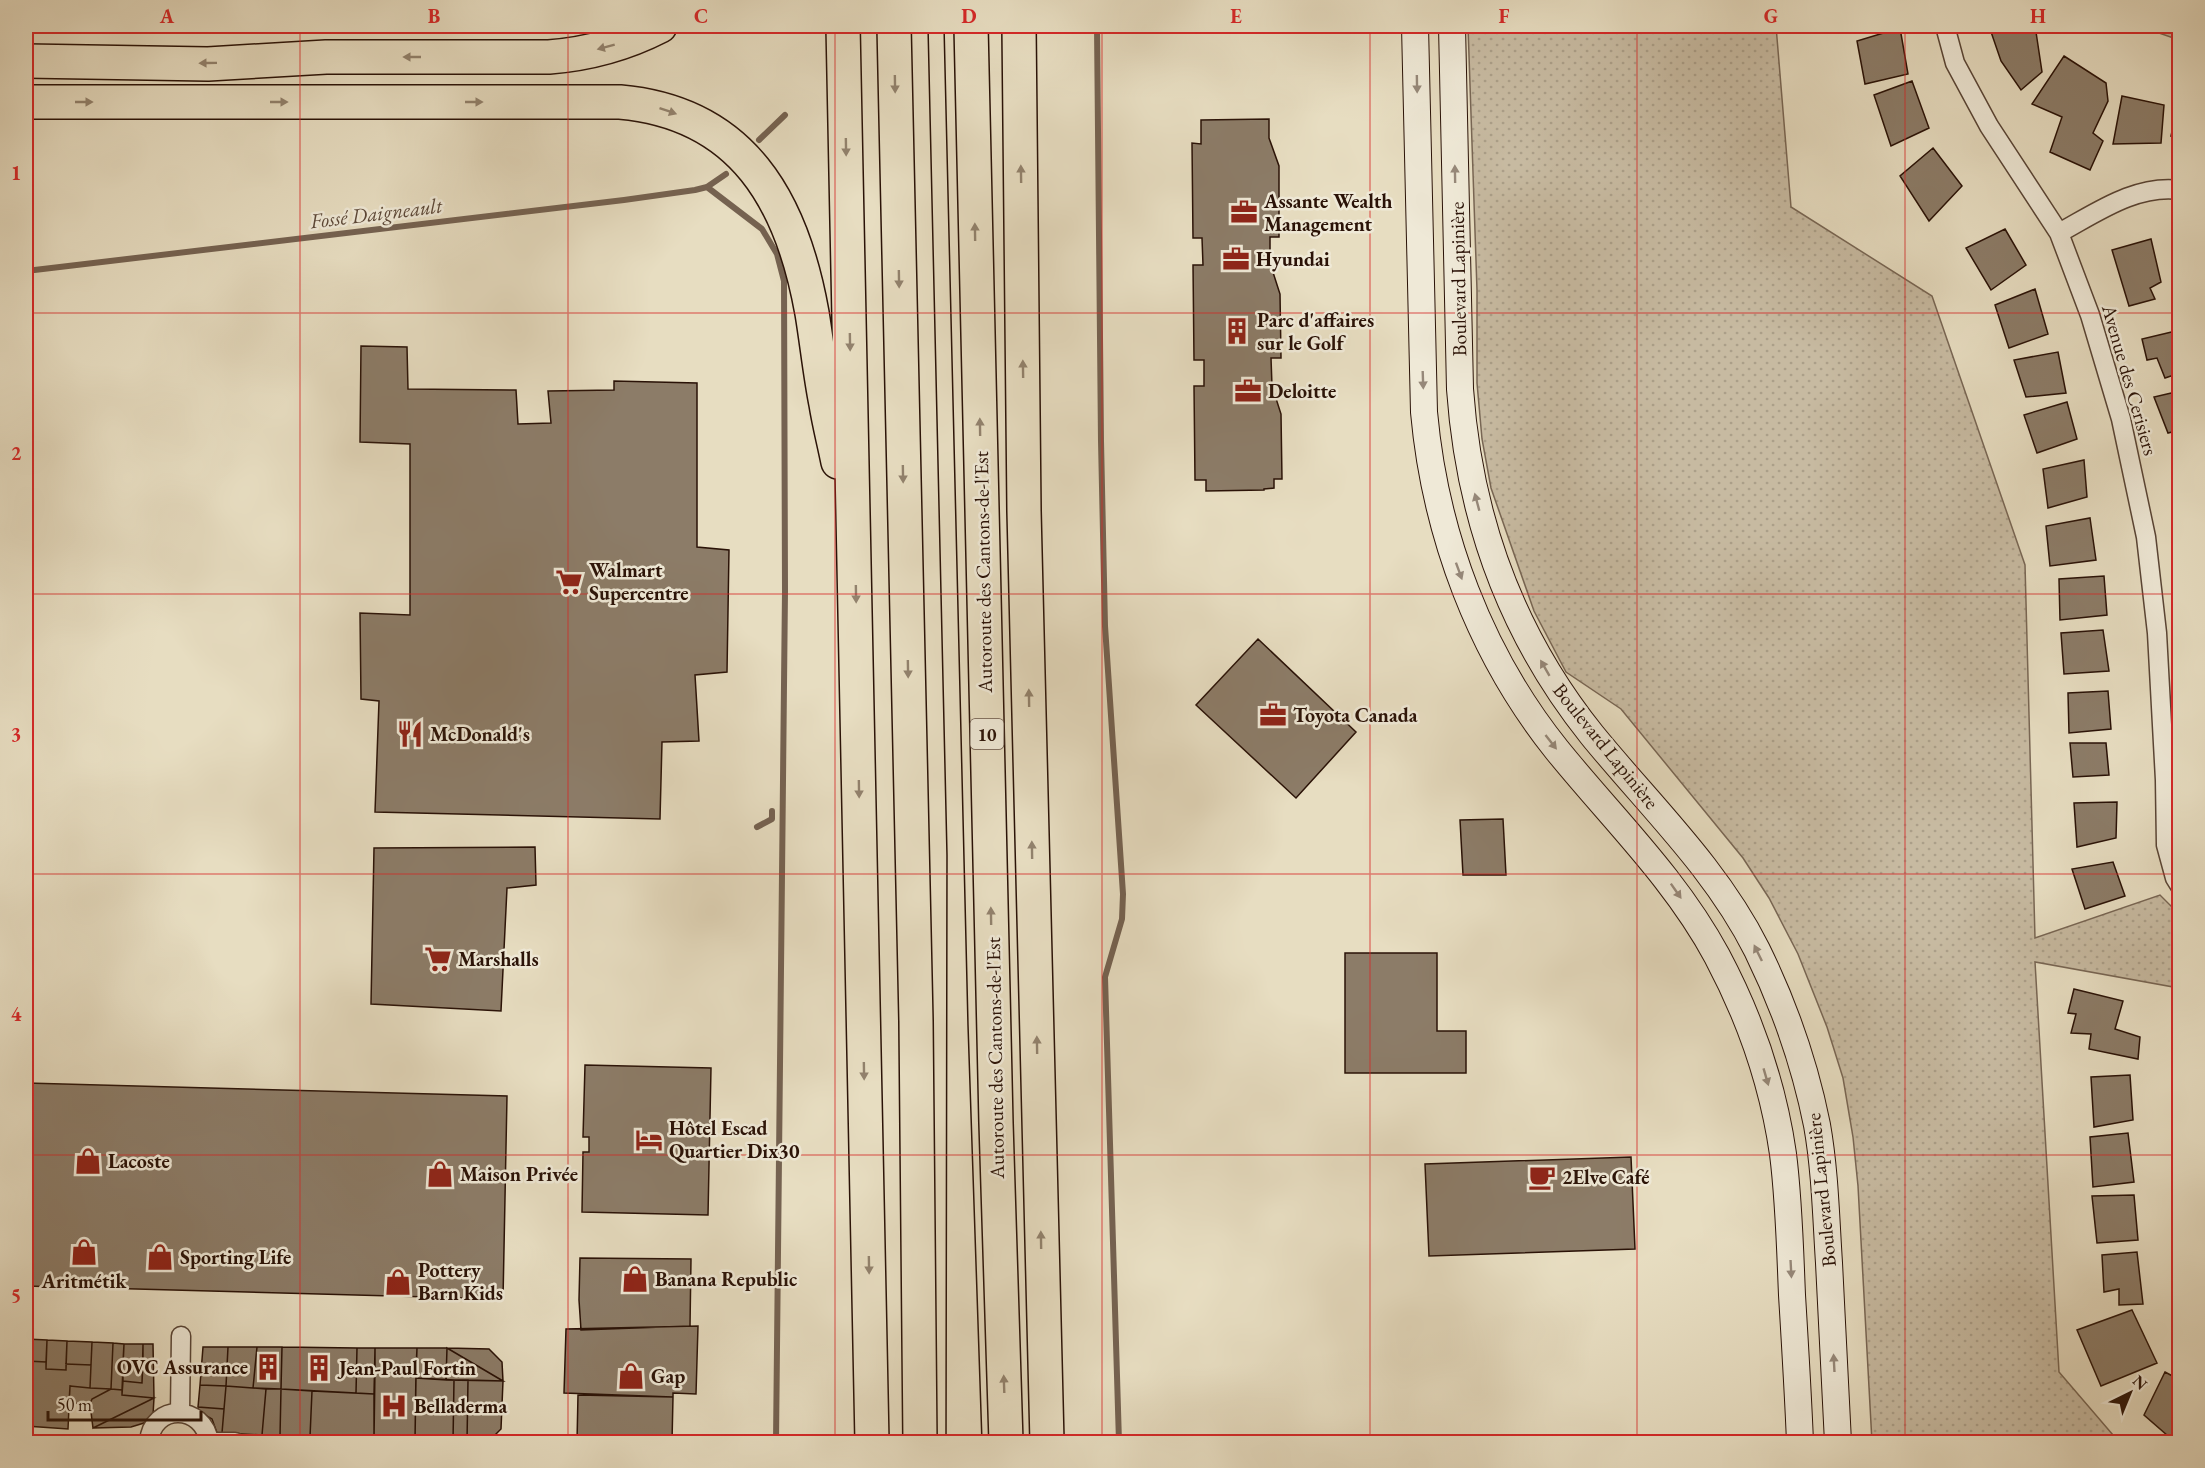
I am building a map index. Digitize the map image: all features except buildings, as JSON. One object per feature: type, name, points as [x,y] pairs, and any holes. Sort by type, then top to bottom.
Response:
[{"type":"highway","points":[[26,62],[208,64],[326,57],[549,57],[582,53],[616,45],[660,26]]},
{"type":"highway","points":[[843,26],[872,1443]]},
{"type":"highway","points":[[894,26],[916,1021],[920,1443]]},
{"type":"highway","name":"Autoroute des Cantons-de-l'Est","points":[[971,26],[995,1076],[1006,1443]]},
{"type":"highway","points":[[1019,26],[1024,511],[1047,1443]]},
{"type":"highway","points":[[26,102],[620,102],[655,106],[690,119],[717,135],[753,167],[774,196],[789,230],[812,311],[825,403],[855,536]]},
{"type":"highway","points":[[1043,1298],[1064,1443]]},
{"type":"main road","name":"Boulevard Lapinière","points":[[1415,26],[1424,412],[1431,466],[1445,528],[1473,608],[1518,696],[1556,749],[1654,863],[1688,908],[1717,956],[1753,1035],[1774,1106],[1784,1169],[1800,1443]]},
{"type":"main road","name":"Boulevard Lapinière","points":[[1452,26],[1460,389],[1470,472],[1482,523],[1498,571],[1516,614],[1553,682],[1590,733],[1684,841],[1711,876],[1757,950],[1782,1006],[1805,1077],[1820,1146],[1826,1210],[1838,1443]]},
{"type":"street","name":"Avenue des Cerisiers","points":[[1945,26],[1955,63],[1978,105],[2060,233],[2090,315],[2121,419],[2146,537],[2157,633],[2166,845],[2175,878],[2180,886]]},
{"type":"street","points":[[2060,233],[2118,201],[2163,188],[2180,190]]},
{"type":"street","points":[[180,1413],[181,1336]]},
{"type":"street","points":[[146,1442],[156,1423],[171,1414],[180,1413],[197,1419],[207,1433],[209,1442],[235,1443]]},
{"type":"shaded area","points":[[1468,26],[1776,26],[1791,207],[1932,296],[2025,565],[2035,938],[2160,895],[2179,914],[2179,988],[2035,962],[2059,1372],[2119,1442],[1872,1442],[1858,1186],[1853,1137],[1843,1078],[1827,1027],[1798,954],[1769,898],[1743,858],[1621,709],[1566,672],[1534,611],[1491,488],[1482,439],[1477,383],[1477,290]]},
{"type":"shaded area","points":[[2139,26],[2179,26],[2179,40]]},
{"type":"waterway","points":[[1097,26],[1105,626],[1123,894],[1122,919],[1105,977],[1119,1442]]},
{"type":"waterway","name":"Fossé Daigneault","points":[[759,140],[785,115]]},
{"type":"waterway","name":"Fossé Daigneault","points":[[26,271],[624,200],[707,187],[726,174]]},
{"type":"waterway","points":[[707,187],[762,229],[777,254],[784,281],[785,591],[776,1442]]},
{"type":"waterway","name":"Fossé Daigneault","points":[[757,827],[772,819],[772,811]]},
{"type":"tram line","points":[[928,26],[947,855],[946,1442]]},
{"type":"tram line","points":[[944,26],[968,1025],[982,1442]]},
{"type":"place","name":"Assante Wealth Management","points":[[1244,212]]},
{"type":"place","name":"Hyundai","points":[[1236,259]]},
{"type":"place","name":"Parc d'affaires sur le Golf","points":[[1237,331]]},
{"type":"place","name":"Deloitte","points":[[1248,391]]},
{"type":"place","name":"Walmart Supercentre","points":[[569,582]]},
{"type":"place","name":"Toyota Canada","points":[[1273,715]]},
{"type":"place","name":"McDonald's","points":[[410,734]]},
{"type":"place","name":"Marshalls","points":[[438,959]]},
{"type":"place","name":"Hôtel Escad Quartier Dix30","points":[[649,1140]]},
{"type":"place","name":"Lacoste","points":[[88,1161]]},
{"type":"place","name":"Maison Privée","points":[[440,1174]]},
{"type":"place","name":"2Elve Café","points":[[1542,1177]]},
{"type":"place","name":"Aritmétik","points":[[84,1252]]},
{"type":"place","name":"Sporting Life","points":[[160,1257]]},
{"type":"place","name":"Banana Republic","points":[[635,1279]]},
{"type":"place","name":"Pottery Barn Kids","points":[[398,1282]]},
{"type":"place","name":"OVC Assurance","points":[[268,1367]]},
{"type":"place","name":"Jean-Paul Fortin","points":[[319,1368]]},
{"type":"place","name":"Gap","points":[[631,1376]]},
{"type":"place","name":"Belladerma","points":[[394,1406]]}]
